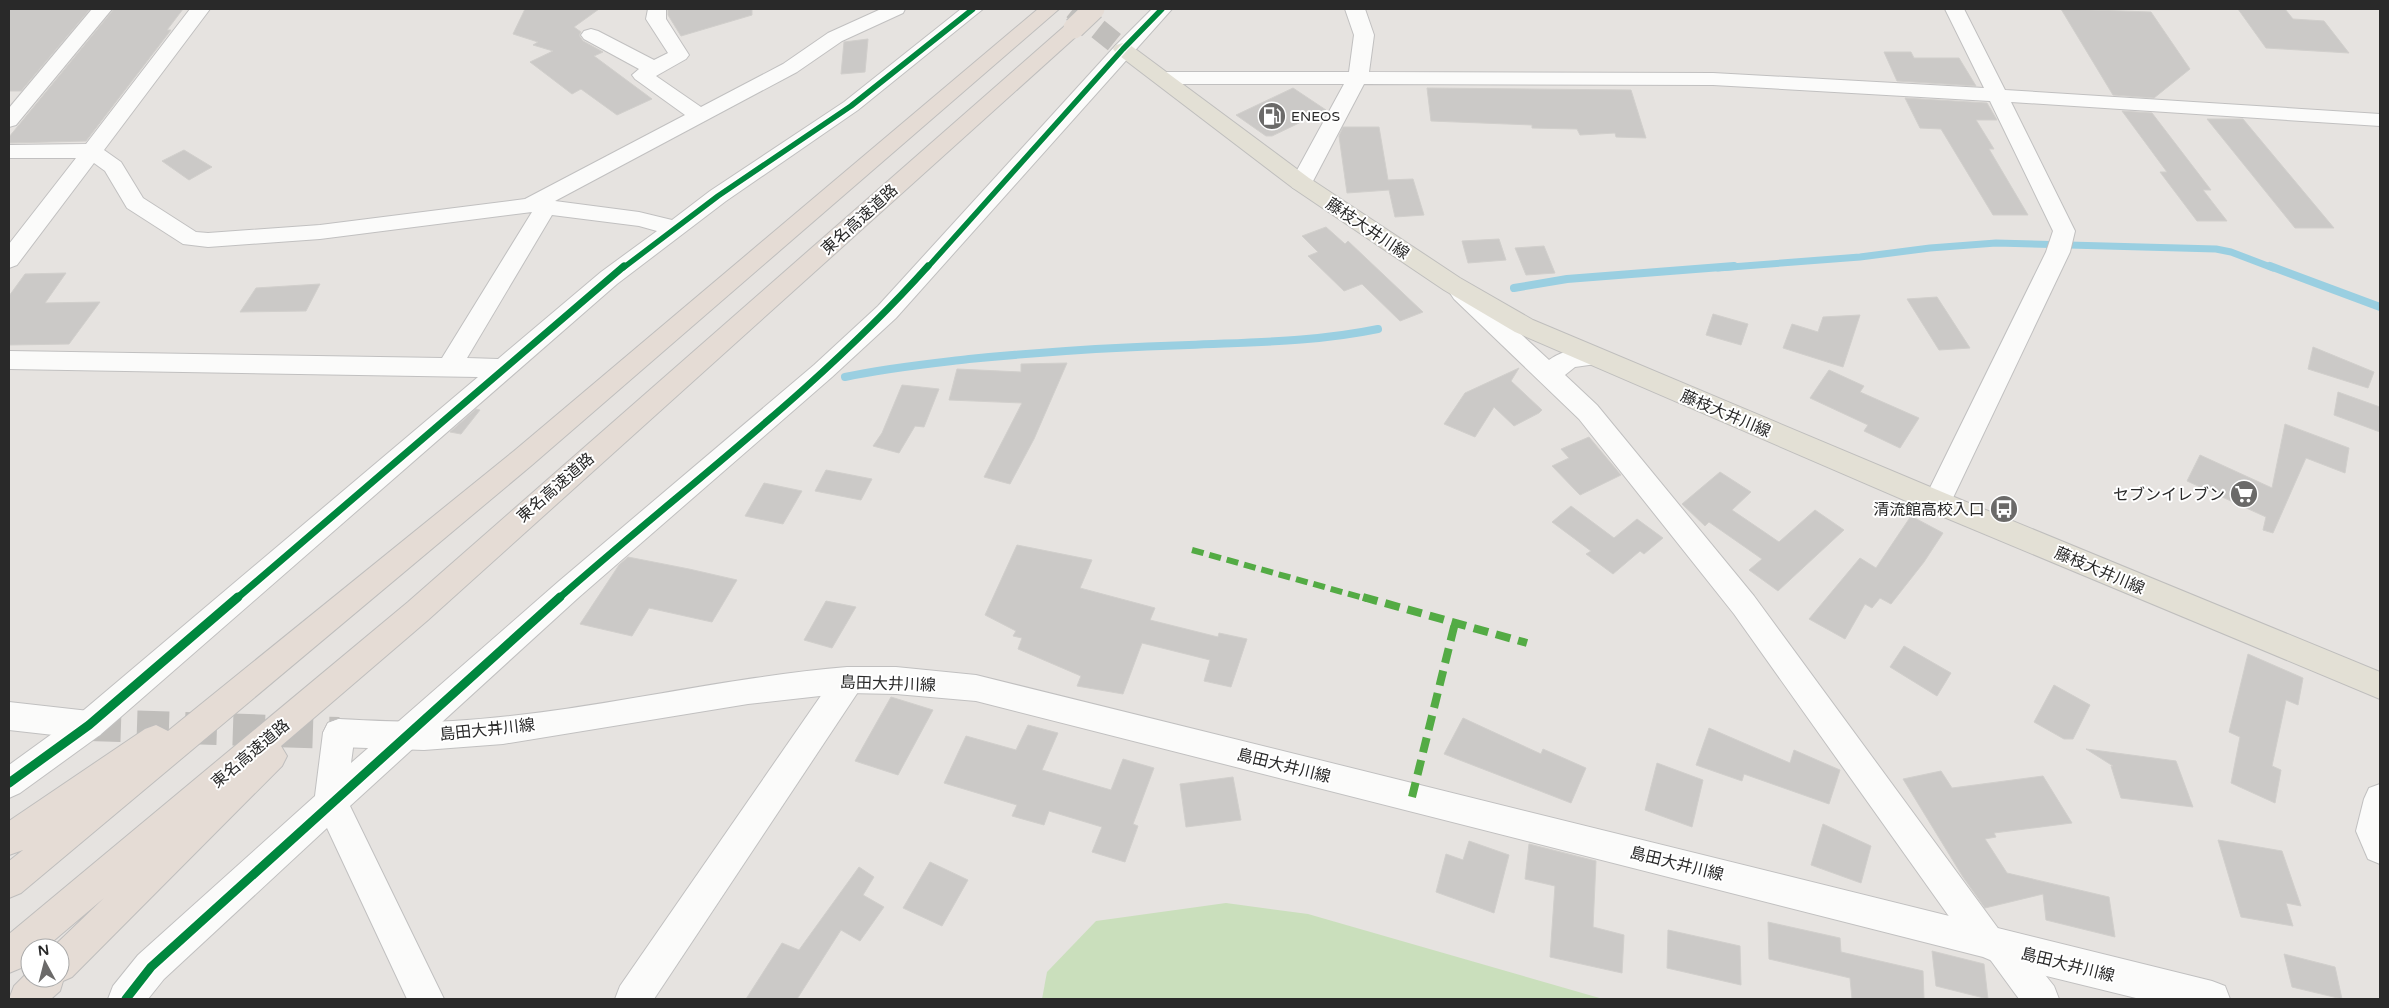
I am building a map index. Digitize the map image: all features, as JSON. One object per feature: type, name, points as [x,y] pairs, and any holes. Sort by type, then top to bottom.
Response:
[{"type":"highway","name":"東名高速道路","points":[[9,956],[418,611],[1094,9]]},
{"type":"highway","points":[[9,882],[523,458],[1044,13]]},
{"type":"highway","points":[[9,840],[151,743],[406,541],[523,458]]},
{"type":"highway","points":[[70,955],[418,611]]},
{"type":"highway","points":[[27,999],[37,988]]},
{"type":"main road","name":"藤枝大井川線","points":[[1123,49],[1301,183],[1452,284],[1524,326],[1594,358],[2380,686]]},
{"type":"street","points":[[9,121],[102,9]]},
{"type":"street","points":[[9,260],[200,9]]},
{"type":"street","points":[[658,9],[656,19],[679,55],[642,74],[699,115]]},
{"type":"street","points":[[449,367],[538,206],[699,115],[790,68],[835,37],[896,9]]},
{"type":"street","points":[[9,783],[89,725],[609,278],[718,196],[851,106],[973,9]]},
{"type":"street","points":[[126,999],[151,967],[404,736],[568,590],[823,371],[887,312],[1123,49],[1162,9]]},
{"type":"street","points":[[1301,183],[1358,77],[1364,36],[1355,9]]},
{"type":"street","points":[[1937,502],[2061,242],[1999,96],[1954,9]]},
{"type":"street","points":[[591,34],[653,68]]},
{"type":"street","points":[[1164,78],[1713,79],[2380,120]]},
{"type":"street","points":[[9,151],[91,151],[113,167],[134,203],[191,239],[208,240],[320,232],[538,206],[639,219],[676,228]]},
{"type":"street","points":[[1452,284],[1495,322],[1588,412],[1744,606],[1994,944],[2041,999]]},
{"type":"street","points":[[1552,377],[1559,364],[1570,359],[1594,358]]},
{"type":"street","points":[[9,360],[503,368]]},
{"type":"street","points":[[633,999],[848,680]]},
{"type":"street","name":"島田大井川線","points":[[331,802],[339,733],[404,736],[454,734],[587,718],[782,686],[848,680],[912,682],[976,688],[2212,999]]},
{"type":"street","points":[[9,716],[89,725]]},
{"type":"street","points":[[2380,799],[2373,831],[2380,848]]},
{"type":"street","points":[[331,802],[426,999]]},
{"type":"green space","points":[[1226,903],[1308,914],[1603,999],[1042,999],[1047,972],[1096,921]]},
{"type":"building","points":[[9,9],[90,9],[21,91],[9,91]]},
{"type":"building","points":[[114,9],[183,9],[167,30],[171,30],[86,141],[9,143],[9,137]]},
{"type":"building","points":[[525,9],[599,9],[574,27],[581,32],[579,35],[583,41],[603,52],[594,56],[652,99],[617,115],[581,89],[572,94],[530,62],[553,51],[533,45],[538,42],[513,34]]},
{"type":"building","points":[[668,9],[752,9],[752,15],[681,36],[668,15]]},
{"type":"building","points":[[2061,9],[2151,12],[2190,69],[2154,98],[2113,95]]},
{"type":"building","points":[[2238,9],[2285,9],[2293,19],[2324,21],[2349,53],[2266,48]]},
{"type":"building","points":[[868,39],[865,72],[841,74],[844,42]]},
{"type":"building","points":[[1884,52],[1911,52],[1914,58],[1959,58],[1976,86],[1897,81]]},
{"type":"building","points":[[1293,88],[1326,110],[1272,136],[1266,136],[1236,115]]},
{"type":"building","points":[[1427,88],[1631,90],[1646,138],[1616,137],[1615,133],[1580,135],[1577,129],[1532,128],[1532,125],[1431,121]]},
{"type":"building","points":[[1905,98],[1987,103],[1997,120],[1976,120],[1994,149],[1989,149],[2028,215],[1993,215],[1941,129],[1920,128]]},
{"type":"building","points":[[2122,111],[2152,113],[2211,190],[2203,190],[2227,221],[2197,221],[2160,172],[2167,172]]},
{"type":"building","points":[[2207,119],[2243,119],[2334,228],[2295,228]]},
{"type":"building","points":[[1343,127],[1379,127],[1388,180],[1413,179],[1424,215],[1395,217],[1389,190],[1347,193],[1339,136]]},
{"type":"building","points":[[184,150],[212,167],[189,180],[162,161]]},
{"type":"building","points":[[1326,227],[1345,244],[1348,241],[1423,312],[1400,321],[1362,284],[1344,291],[1308,256],[1318,252],[1302,236]]},
{"type":"building","points":[[1499,239],[1506,260],[1468,263],[1462,241]]},
{"type":"building","points":[[1544,246],[1555,273],[1526,275],[1515,248]]},
{"type":"building","points":[[66,273],[45,303],[100,302],[69,344],[9,345],[9,296],[25,274]]},
{"type":"building","points":[[320,284],[306,311],[240,312],[256,288]]},
{"type":"building","points":[[1937,297],[1970,348],[1939,350],[1907,299]]},
{"type":"building","points":[[1713,314],[1748,324],[1741,345],[1706,335]]},
{"type":"building","points":[[1860,315],[1843,367],[1783,348],[1792,324],[1818,332],[1823,317]]},
{"type":"building","points":[[2313,347],[2374,372],[2368,388],[2308,369]]},
{"type":"building","points":[[1067,363],[1034,439],[1010,484],[984,477],[1022,403],[949,400],[957,369],[1021,372],[1021,364]]},
{"type":"building","points":[[1519,368],[1511,381],[1542,410],[1539,413],[1514,426],[1494,407],[1475,437],[1444,424],[1465,393]]},
{"type":"building","points":[[1829,370],[1864,386],[1860,392],[1919,418],[1900,448],[1864,431],[1868,425],[1810,398]]},
{"type":"building","points":[[902,385],[939,389],[924,427],[915,426],[899,453],[873,446],[882,433]]},
{"type":"building","points":[[2338,392],[2380,407],[2380,432],[2334,415]]},
{"type":"building","points":[[476,409],[480,410],[461,434],[450,432]]},
{"type":"building","points":[[2285,424],[2349,448],[2345,473],[2306,458],[2273,533],[2263,530],[2266,517],[2187,481],[2200,455],[2272,488]]},
{"type":"building","points":[[1589,437],[1621,475],[1580,495],[1552,466],[1569,458],[1561,449]]},
{"type":"building","points":[[826,470],[872,479],[861,500],[815,491]]},
{"type":"building","points":[[1720,472],[1751,492],[1732,510],[1779,542],[1815,510],[1844,530],[1778,591],[1749,570],[1762,559],[1709,522],[1705,526],[1682,504]]},
{"type":"building","points":[[764,483],[802,491],[783,524],[745,516]]},
{"type":"building","points":[[1571,506],[1614,538],[1637,519],[1663,538],[1644,554],[1640,551],[1613,574],[1586,554],[1591,551],[1552,522]]},
{"type":"building","points":[[1911,516],[1943,533],[1924,562],[1891,604],[1880,598],[1872,608],[1865,604],[1845,639],[1809,619],[1860,558],[1876,568]]},
{"type":"building","points":[[1017,545],[1092,560],[1080,588],[1155,608],[1150,620],[1218,637],[1219,633],[1247,639],[1231,687],[1204,681],[1210,660],[1142,643],[1123,694],[1077,686],[1081,676],[1018,649],[1022,638],[1013,636],[1016,631],[985,615]]},
{"type":"building","points":[[628,557],[737,580],[712,622],[649,608],[632,636],[580,624],[619,565]]},
{"type":"building","points":[[826,601],[856,607],[832,648],[804,640]]},
{"type":"building","points":[[1904,646],[1951,673],[1937,696],[1890,667]]},
{"type":"building","points":[[2248,654],[2303,678],[2298,705],[2286,700],[2272,766],[2281,770],[2275,803],[2231,783],[2240,737],[2229,732]]},
{"type":"building","points":[[2054,685],[2090,705],[2073,739],[2064,739],[2034,722]]},
{"type":"building","points":[[891,697],[933,710],[898,775],[855,761]]},
{"type":"building","points":[[1463,718],[1541,754],[1543,749],[1586,768],[1571,803],[1444,754]]},
{"type":"building","points":[[1028,725],[1058,733],[1042,770],[1111,790],[1123,759],[1154,768],[1133,824],[1138,826],[1125,862],[1092,852],[1102,827],[1049,811],[1044,825],[1012,816],[1017,805],[944,783],[966,736],[1016,750]]},
{"type":"building","points":[[1709,728],[1790,763],[1794,750],[1840,770],[1829,804],[1744,774],[1742,781],[1696,765]]},
{"type":"building","points":[[2086,749],[2176,761],[2193,807],[2121,798],[2111,766],[2113,766]]},
{"type":"building","points":[[1657,763],[1703,780],[1692,827],[1645,810]]},
{"type":"building","points":[[1941,771],[1952,788],[2043,776],[2072,823],[1994,833],[1996,837],[1985,839],[2007,873],[2109,897],[2115,937],[2046,920],[2043,894],[1985,908],[1963,877],[1903,779]]},
{"type":"building","points":[[1233,777],[1241,820],[1186,827],[1180,784]]},
{"type":"building","points":[[1823,824],[1871,846],[1861,883],[1811,865]]},
{"type":"building","points":[[2218,840],[2282,851],[2301,906],[2286,903],[2293,926],[2241,917]]},
{"type":"building","points":[[1469,841],[1509,855],[1494,913],[1436,892],[1446,854],[1463,860]]},
{"type":"building","points":[[1529,844],[1596,861],[1593,927],[1624,935],[1622,973],[1550,957],[1555,886],[1525,879]]},
{"type":"building","points":[[930,862],[968,880],[942,926],[903,908]]},
{"type":"building","points":[[859,867],[874,877],[863,895],[884,907],[860,941],[841,930],[797,999],[746,999],[782,943],[799,950]]},
{"type":"building","points":[[1768,922],[1840,938],[1841,952],[1923,971],[1924,999],[1852,999],[1850,978],[1769,959]]},
{"type":"building","points":[[1668,930],[1740,946],[1741,985],[1667,968]]},
{"type":"building","points":[[1932,951],[1984,964],[1988,999],[1936,986]]},
{"type":"building","points":[[2284,954],[2335,967],[2342,999],[2292,987]]},
{"type":"waterway","points":[[1718,268],[1860,257],[1930,248],[1996,243],[2216,249],[2231,252],[2273,268]]},
{"type":"waterway","points":[[1514,288],[1567,279],[1734,266]]},
{"type":"waterway","points":[[2270,266],[2380,307]]},
{"type":"waterway","points":[[845,377],[907,366],[996,356],[1107,348],[1284,341],[1331,337],[1378,329]]},
{"type":"tunnel","points":[[1073,9],[1123,49]]},
{"type":"tunnel","points":[[89,725],[339,733]]},
{"type":"marked path","points":[[1192,550],[1527,643]]},
{"type":"marked path","points":[[1412,797],[1455,623]]},
{"type":"cycle path","points":[[9,783],[89,725],[609,278],[718,196],[851,106],[973,9]]},
{"type":"cycle path","points":[[126,999],[151,967],[404,736],[568,590],[823,371],[887,312],[1123,49],[1162,9]]},
{"type":"place","name":"ENEOS","points":[[1272,116]]},
{"type":"place","name":"セブンイレブン","points":[[2244,494]]},
{"type":"place","name":"清流館高校入口","points":[[2004,509]]}]
